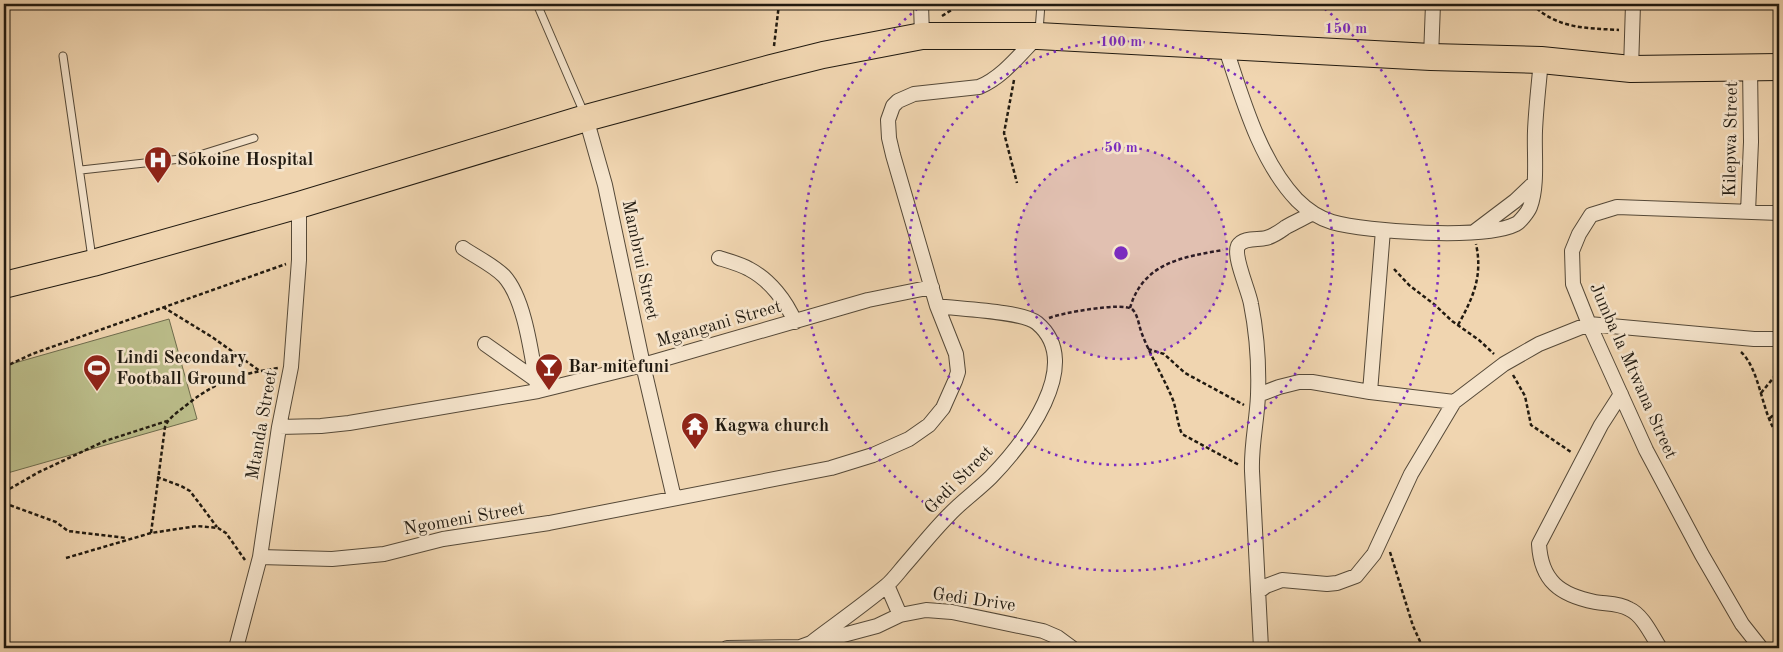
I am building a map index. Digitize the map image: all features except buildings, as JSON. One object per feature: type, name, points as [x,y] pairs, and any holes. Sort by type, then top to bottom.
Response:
[{"type":"highway","points":[[4,285],[93,263],[299,205],[586,118],[823,55],[922,36],[1038,36],[1431,57],[1541,60],[1631,69],[1779,67]]},
{"type":"street","points":[[921,4],[922,36]]},
{"type":"street","points":[[1431,57],[1433,4]]},
{"type":"street","points":[[1631,69],[1633,4]]},
{"type":"street","points":[[1019,54],[1038,36]]},
{"type":"street","points":[[1226,46],[1240,96],[1256,133],[1277,175],[1297,200],[1313,214],[1330,221],[1383,230],[1474,233],[1517,224],[1530,208],[1534,183],[1535,130],[1541,60]]},
{"type":"street","name":"Ngomeni Street","points":[[260,557],[332,559],[384,554],[443,539],[549,524],[831,468],[874,455],[909,439],[929,425],[943,408],[958,372],[956,354],[937,306],[893,155],[888,120],[890,113],[898,102],[914,94],[971,88],[986,84],[1000,74],[1019,54]]},
{"type":"street","name":"Kilepwa Street","points":[[1748,212],[1751,142],[1750,66]]},
{"type":"street","name":"Mambrui Street","points":[[586,118],[605,185],[643,365],[674,498]]},
{"type":"street","points":[[1474,233],[1515,201],[1534,183]]},
{"type":"street","name":"Mtanda Street","points":[[236,648],[260,557],[279,427],[291,367],[299,260],[299,205]]},
{"type":"street","name":"Jumba la Mtwana Street","points":[[1761,648],[1742,624],[1702,556],[1646,450],[1573,284],[1572,251],[1579,234],[1591,214],[1617,207],[1779,212]]},
{"type":"street","points":[[1261,648],[1252,471],[1252,448],[1258,395],[1256,347],[1251,304],[1238,260],[1238,247],[1240,243],[1246,240],[1276,235],[1285,228],[1313,214]]},
{"type":"street","points":[[1370,392],[1383,230]]},
{"type":"street","points":[[463,248],[503,275],[512,286],[525,324],[537,386]]},
{"type":"street","points":[[720,258],[747,268],[756,274],[784,302],[795,322]]},
{"type":"street","name":"Mgangani Street","points":[[279,427],[321,426],[359,422],[643,365],[868,300],[932,287]]},
{"type":"street","points":[[937,306],[1017,315],[1037,323]]},
{"type":"street","name":"Gedi Street","points":[[727,648],[800,647],[811,643],[888,585],[950,514],[992,476],[1020,444],[1038,416],[1051,387],[1055,352],[1050,338],[1037,323]]},
{"type":"street","points":[[1258,592],[1274,582],[1282,580],[1327,584],[1356,576],[1374,554],[1411,474],[1454,402],[1504,364],[1539,344],[1589,324],[1754,339],[1779,339]]},
{"type":"street","points":[[485,344],[537,386]]},
{"type":"street","points":[[1258,395],[1299,382],[1325,383],[1370,392],[1454,402]]},
{"type":"street","points":[[1620,394],[1601,425],[1539,544],[1540,559],[1545,572],[1556,586],[1571,595],[1631,609],[1650,631],[1660,648]]},
{"type":"street","points":[[888,585],[900,615]]},
{"type":"street","name":"Gedi Drive","points":[[811,643],[877,626],[900,615],[926,610],[960,614],[1043,632],[1056,637],[1072,648]]},
{"type":"lane","points":[[537,4],[586,118]]},
{"type":"lane","points":[[1038,36],[1041,4]]},
{"type":"lane","points":[[63,56],[93,263]]},
{"type":"lane","points":[[81,170],[190,158],[254,138]]},
{"type":"path","points":[[771,68],[779,4]]},
{"type":"path","points":[[1532,4],[1547,17],[1576,27],[1633,30]]},
{"type":"path","points":[[1017,183],[1006,145],[1004,130],[1019,54]]},
{"type":"path","points":[[1458,325],[1472,300],[1476,288],[1478,258],[1474,233]]},
{"type":"path","points":[[1130,308],[1138,286],[1156,269],[1201,253],[1238,247]]},
{"type":"path","points":[[1381,252],[1400,277],[1479,340],[1504,364],[1525,396],[1531,425],[1583,460]]},
{"type":"path","points":[[4,367],[32,354],[299,260]]},
{"type":"path","points":[[163,307],[212,337],[260,371]]},
{"type":"path","points":[[1037,323],[1064,312],[1103,308],[1130,308],[1134,311],[1148,349],[1173,401],[1182,434],[1252,471]]},
{"type":"path","points":[[1720,336],[1745,356],[1779,436]]},
{"type":"path","points":[[1148,349],[1164,354],[1185,373],[1256,412]]},
{"type":"path","points":[[151,533],[157,477],[165,426],[168,421],[207,389],[234,377],[291,367]]},
{"type":"path","points":[[1761,392],[1779,371]]},
{"type":"path","points":[[1770,418],[1779,410]]},
{"type":"path","points":[[4,492],[39,472],[105,441],[168,421]]},
{"type":"path","points":[[157,477],[190,491],[218,528],[231,538],[242,553],[254,579]]},
{"type":"path","points":[[4,504],[56,522],[68,531],[128,539]]},
{"type":"path","points":[[66,558],[151,533],[197,526],[218,528]]},
{"type":"path","points":[[1384,534],[1413,626],[1423,648]]},
{"type":"green space","name":"Lindi Secondary Football Ground","points":[[169,319],[197,419],[4,474],[4,366]]},
{"type":"place","name":"Sokoine Hospital","points":[[158,184]]},
{"type":"place","name":"Bar mitefuni","points":[[549,391]]},
{"type":"place","name":"Lindi Secondary Football Ground","points":[[97,392]]},
{"type":"place","name":"Kagwa church","points":[[695,450]]}]
